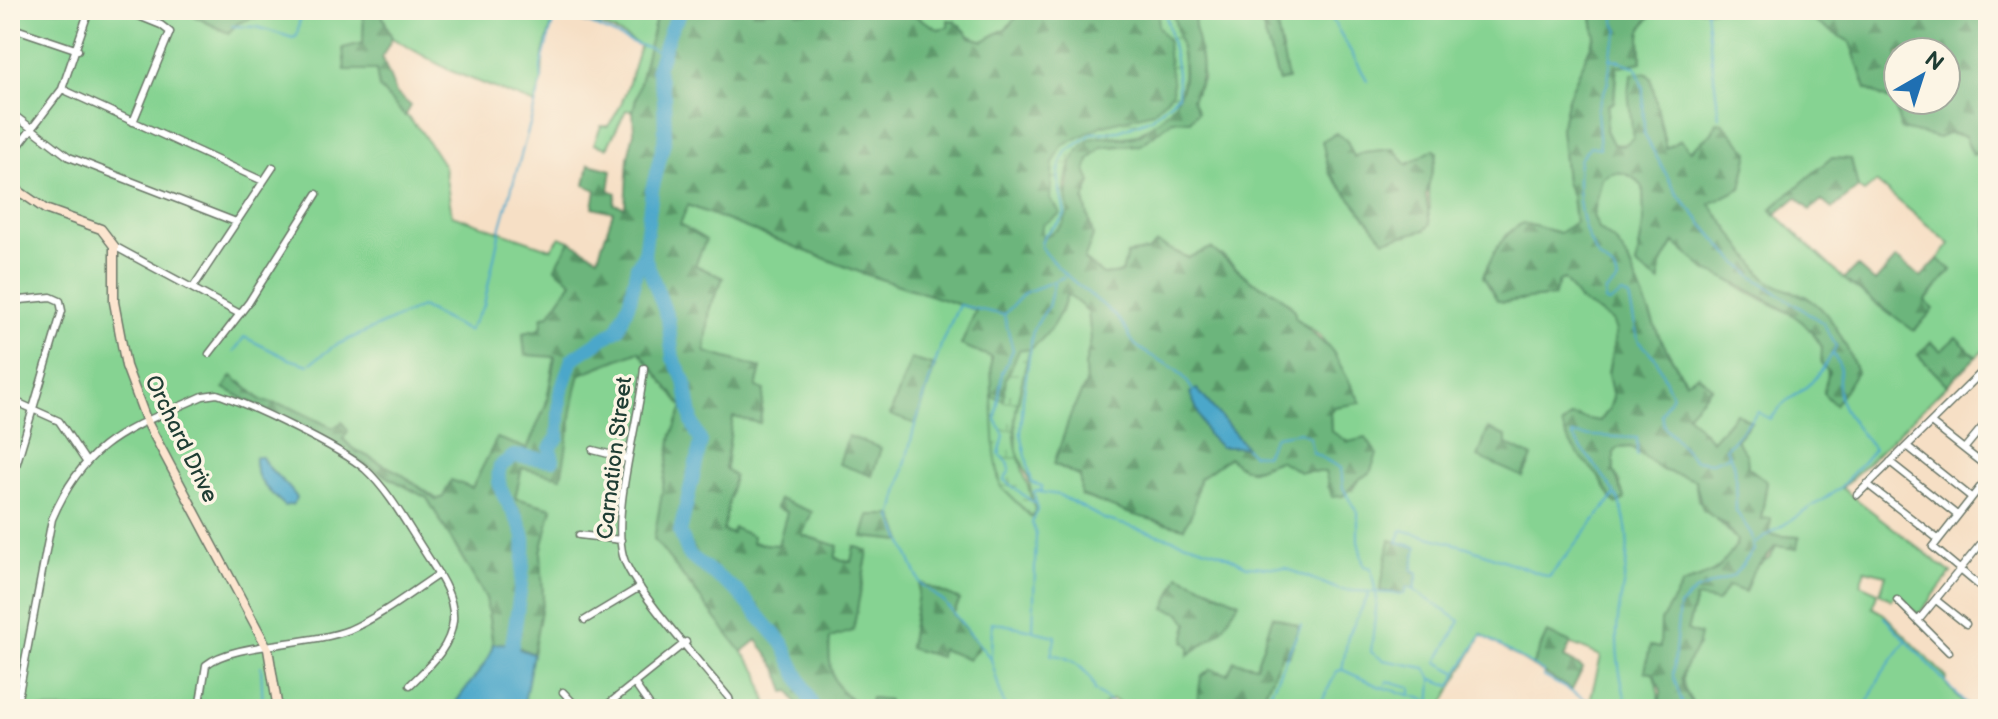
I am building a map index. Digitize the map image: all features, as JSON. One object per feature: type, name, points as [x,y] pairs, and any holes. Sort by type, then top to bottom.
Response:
[{"type":"street","points":[[10,157],[62,89],[78,50],[89,10]]},
{"type":"street","points":[[124,10],[161,25],[170,32],[133,122]]},
{"type":"street","points":[[10,27],[78,50]]},
{"type":"street","points":[[62,89],[263,181]]},
{"type":"street","points":[[10,112],[69,157],[236,222]]},
{"type":"street","points":[[194,286],[273,167]]},
{"type":"street","points":[[10,185],[45,209],[101,229],[114,246],[194,286],[240,314]]},
{"type":"street","points":[[209,354],[240,314],[317,194]]},
{"type":"street","name":"Orchard Drive","points":[[114,246],[114,302],[126,366],[147,422],[268,649],[278,709]]},
{"type":"street","points":[[10,301],[51,297],[62,306],[13,464],[10,486]]},
{"type":"street","points":[[1857,495],[1988,366]]},
{"type":"street","name":"Carnation Street","points":[[644,368],[628,459],[621,540],[623,557],[640,587],[729,698],[732,709]]},
{"type":"street","points":[[16,709],[52,519],[63,493],[85,460],[111,437],[203,396],[217,394],[338,452],[364,468],[383,488],[439,574],[452,605],[449,636],[442,652],[410,685]]},
{"type":"street","points":[[10,399],[59,421],[85,460]]},
{"type":"street","points":[[1964,449],[1988,420]]},
{"type":"street","points":[[1931,423],[1988,468]]},
{"type":"street","points":[[1907,446],[1971,497]]},
{"type":"street","points":[[593,450],[628,459]]},
{"type":"street","points":[[1890,462],[1957,515]]},
{"type":"street","points":[[1988,477],[1938,539],[1934,551],[1988,593]]},
{"type":"street","points":[[1867,484],[1938,539]]},
{"type":"street","points":[[579,535],[621,540]]},
{"type":"street","points":[[1918,621],[1988,535]]},
{"type":"street","points":[[199,709],[206,665],[218,655],[268,649],[349,630],[439,574]]},
{"type":"street","points":[[585,620],[640,587]]},
{"type":"street","points":[[1897,600],[1949,652]]},
{"type":"street","points":[[1936,600],[1966,624]]},
{"type":"street","points":[[602,709],[686,642]]},
{"type":"street","points":[[634,683],[652,709]]},
{"type":"street","points":[[563,692],[579,709]]},
{"type":"green space","points":[[10,10],[182,10],[228,33],[238,22],[289,14],[292,10],[364,10],[363,44],[356,45],[345,70],[376,70],[380,88],[421,131],[444,166],[452,215],[551,249],[560,237],[570,241],[562,259],[572,282],[549,315],[543,316],[541,329],[523,334],[525,354],[555,356],[545,409],[527,449],[497,439],[472,489],[440,501],[400,473],[353,449],[333,428],[262,401],[241,382],[224,388],[427,498],[486,598],[493,648],[532,658],[543,599],[541,552],[552,508],[515,498],[522,467],[571,430],[570,409],[580,374],[639,351],[683,407],[672,436],[655,539],[758,672],[768,709],[10,709]]},
{"type":"green space","points":[[182,10],[292,10],[289,14],[251,18],[238,23],[228,33]]},
{"type":"green space","points":[[364,10],[380,10],[392,38],[382,57],[396,93],[411,106],[405,116],[379,88],[376,70],[345,70],[343,48],[363,43]]},
{"type":"green space","points":[[380,10],[658,10],[633,111],[626,110],[607,148],[594,144],[601,126],[608,126],[619,108],[640,46],[599,25],[555,15],[543,54],[542,81],[535,104],[451,71],[392,38]]},
{"type":"green space","points":[[658,10],[905,10],[938,29],[948,27],[948,20],[955,21],[970,37],[983,41],[1007,28],[1022,10],[1159,10],[1158,26],[1168,41],[1172,93],[1153,112],[1101,126],[1053,164],[1052,179],[1061,213],[1043,226],[1048,234],[1063,220],[1071,165],[1083,145],[1097,137],[1127,138],[1140,134],[1179,95],[1184,79],[1183,60],[1172,10],[1194,10],[1202,65],[1192,99],[1198,112],[1190,121],[1173,120],[1141,145],[1102,147],[1089,160],[1086,171],[1091,182],[1084,200],[1093,236],[1084,260],[1103,275],[1122,273],[1127,254],[1148,251],[1157,243],[1188,258],[1211,248],[1251,281],[1275,292],[1295,310],[1295,317],[1333,352],[1361,403],[1334,407],[1330,412],[1331,431],[1348,442],[1366,438],[1377,454],[1370,473],[1359,479],[1343,496],[1332,497],[1325,472],[1300,472],[1279,460],[1248,469],[1229,457],[1199,479],[1193,511],[1184,528],[1130,514],[1081,495],[1080,476],[1054,464],[1072,411],[1086,384],[1085,366],[1091,339],[1088,311],[1067,294],[1048,332],[1029,350],[1020,349],[1006,378],[1004,400],[992,397],[991,357],[961,345],[976,310],[862,273],[688,205],[680,224],[706,240],[695,265],[723,278],[710,307],[705,352],[761,368],[756,387],[764,390],[760,423],[733,417],[725,468],[734,476],[723,531],[732,534],[734,528],[753,536],[752,543],[778,545],[787,512],[776,508],[779,499],[812,512],[802,535],[838,546],[835,558],[851,562],[854,546],[868,551],[853,631],[830,638],[830,661],[835,681],[848,697],[869,706],[871,698],[889,700],[888,709],[799,709],[790,691],[785,692],[777,668],[757,640],[742,652],[654,539],[672,435],[683,407],[639,351],[580,374],[561,477],[522,468],[515,498],[552,508],[541,552],[543,599],[533,654],[512,644],[493,644],[486,598],[427,498],[224,388],[232,376],[262,401],[290,407],[333,428],[342,422],[348,431],[343,439],[353,449],[400,473],[436,500],[443,497],[451,480],[472,488],[497,438],[527,449],[548,400],[555,357],[525,355],[523,333],[541,329],[543,316],[549,315],[572,282],[555,268],[570,241],[598,257],[613,212],[593,207],[596,190],[585,185],[589,164],[612,170],[609,190],[616,193],[614,204],[625,207],[628,157],[634,132],[633,111]]},
{"type":"green space","points":[[905,10],[1022,10],[1007,28],[983,41],[970,36],[960,25],[938,29]]},
{"type":"green space","points":[[1159,10],[1172,10],[1179,41],[1183,71],[1177,99],[1169,111],[1137,134],[1097,137],[1083,145],[1067,176],[1067,217],[1042,239],[1042,225],[1061,214],[1050,199],[1053,164],[1062,146],[1101,126],[1153,112],[1172,93],[1168,41],[1158,26]]},
{"type":"green space","points":[[1194,10],[1251,10],[1263,28],[1279,82],[1287,78],[1276,22],[1269,10],[1591,10],[1595,36],[1568,98],[1561,128],[1566,182],[1572,196],[1575,222],[1560,233],[1523,223],[1503,239],[1483,277],[1503,302],[1554,296],[1559,280],[1565,279],[1579,300],[1612,321],[1616,331],[1608,374],[1613,397],[1609,410],[1600,421],[1589,421],[1578,416],[1601,480],[1612,500],[1621,483],[1614,472],[1614,453],[1618,448],[1631,447],[1662,470],[1695,480],[1698,500],[1737,540],[1731,554],[1720,566],[1692,580],[1662,641],[1654,675],[1659,706],[1663,709],[1588,709],[1601,656],[1547,633],[1532,666],[1482,635],[1440,709],[1258,709],[1282,654],[1289,656],[1299,626],[1273,616],[1256,666],[1228,674],[1206,702],[1212,709],[1126,709],[1113,699],[1104,704],[1112,709],[888,709],[888,700],[871,698],[869,706],[859,703],[840,689],[828,668],[826,657],[832,635],[858,600],[868,551],[854,547],[852,562],[834,558],[837,546],[802,535],[811,512],[779,500],[776,508],[788,511],[778,546],[751,542],[734,529],[732,534],[723,531],[733,416],[760,423],[764,390],[756,388],[761,368],[705,352],[710,307],[723,278],[695,265],[680,224],[687,205],[862,273],[976,310],[962,345],[991,357],[998,477],[1001,487],[1031,517],[1035,511],[1028,476],[1017,452],[1015,417],[1029,350],[1061,312],[1067,294],[1088,311],[1091,339],[1085,366],[1086,384],[1072,412],[1054,464],[1080,477],[1081,496],[1165,524],[1195,498],[1199,479],[1230,457],[1250,471],[1279,460],[1300,472],[1325,472],[1329,478],[1328,487],[1352,490],[1359,479],[1370,473],[1348,442],[1331,431],[1330,412],[1334,407],[1360,402],[1333,352],[1320,336],[1295,317],[1290,304],[1275,292],[1251,281],[1222,255],[1189,258],[1157,243],[1148,251],[1127,254],[1122,273],[1103,275],[1084,259],[1093,236],[1084,200],[1089,160],[1102,147],[1141,145],[1173,119],[1190,121],[1192,99],[1203,78],[1194,30]],"holes":[[[1346,139],[1354,157],[1364,152],[1394,149],[1406,165],[1434,150],[1437,152],[1428,181],[1430,209],[1409,235],[1384,239],[1329,172]],[[920,583],[960,600],[953,614],[980,646],[969,659],[941,649],[909,648]]]},
{"type":"green space","points":[[1251,10],[1269,10],[1276,22],[1288,79],[1279,82],[1263,28]]},
{"type":"green space","points":[[1591,10],[1656,10],[1640,33],[1642,62],[1616,67],[1614,102],[1608,105],[1606,130],[1613,144],[1623,146],[1633,138],[1628,90],[1632,74],[1646,73],[1651,78],[1666,148],[1681,140],[1690,151],[1712,133],[1717,122],[1723,123],[1749,152],[1741,188],[1710,204],[1764,277],[1813,301],[1829,318],[1843,339],[1857,372],[1835,405],[1823,393],[1829,372],[1821,364],[1822,347],[1797,318],[1707,271],[1674,242],[1660,267],[1660,282],[1636,266],[1644,221],[1643,187],[1624,174],[1613,173],[1602,178],[1593,216],[1599,229],[1615,241],[1627,258],[1659,336],[1685,382],[1698,375],[1712,387],[1687,414],[1712,441],[1736,413],[1751,422],[1736,440],[1747,455],[1748,467],[1767,482],[1761,519],[1771,518],[1770,535],[1799,537],[1797,549],[1776,546],[1753,571],[1745,592],[1728,586],[1718,602],[1696,598],[1687,630],[1700,635],[1684,669],[1682,684],[1697,709],[1659,706],[1661,691],[1654,674],[1645,671],[1650,646],[1660,648],[1661,621],[1682,585],[1716,571],[1736,546],[1737,540],[1724,524],[1703,510],[1695,480],[1662,470],[1631,447],[1618,448],[1614,453],[1614,472],[1625,499],[1617,504],[1568,440],[1562,425],[1571,416],[1600,421],[1609,410],[1613,397],[1608,374],[1616,331],[1612,321],[1579,300],[1564,279],[1559,281],[1554,296],[1503,302],[1497,300],[1483,276],[1503,240],[1523,223],[1560,233],[1575,222],[1572,196],[1566,182],[1561,128],[1568,98],[1595,36]]},
{"type":"green space","points":[[1656,10],[1805,10],[1825,28],[1850,42],[1866,88],[1882,96],[1882,116],[1898,116],[1901,129],[1965,136],[1970,149],[1978,154],[1988,147],[1988,347],[1976,357],[1956,338],[1941,351],[1931,342],[1918,355],[1947,385],[1842,488],[1951,573],[1918,615],[1896,594],[1892,600],[1880,593],[1886,575],[1865,570],[1860,584],[1878,592],[1872,607],[1884,614],[1947,678],[1945,682],[1969,709],[1697,709],[1686,692],[1684,669],[1699,645],[1687,630],[1697,597],[1721,595],[1728,586],[1770,557],[1778,544],[1787,548],[1799,538],[1770,535],[1761,520],[1767,482],[1748,467],[1746,455],[1736,440],[1751,422],[1736,413],[1712,441],[1686,414],[1698,375],[1686,382],[1659,336],[1627,258],[1615,241],[1599,229],[1593,216],[1602,178],[1613,173],[1624,174],[1643,187],[1644,221],[1636,266],[1660,282],[1660,267],[1674,242],[1707,271],[1722,275],[1745,291],[1798,318],[1815,334],[1821,345],[1835,405],[1825,314],[1806,296],[1774,286],[1764,277],[1709,203],[1741,188],[1749,152],[1712,133],[1689,151],[1666,148],[1655,101],[1632,128],[1634,138],[1629,144],[1613,145],[1606,130],[1608,105],[1614,102],[1617,66],[1642,62],[1642,28]],"holes":[[[1851,159],[1858,188],[1864,192],[1876,182],[1950,244],[1938,259],[1951,270],[1925,302],[1892,316],[1844,279],[1771,210],[1830,163]]]},
{"type":"green space","points":[[1805,10],[1988,10],[1988,147],[1973,155],[1965,136],[1949,133],[1939,138],[1901,129],[1898,116],[1962,116],[1962,36],[1882,36],[1882,96],[1866,89],[1850,42],[1817,23]]},
{"type":"green space","points":[[1336,133],[1346,139],[1354,157],[1364,152],[1394,149],[1407,165],[1434,149],[1437,153],[1426,195],[1430,224],[1425,230],[1384,240],[1329,172],[1322,141]]},
{"type":"green space","points":[[1831,158],[1851,159],[1858,188],[1832,209],[1822,201],[1810,210],[1797,197],[1775,215],[1771,209]]},
{"type":"green space","points":[[1896,258],[1921,277],[1938,259],[1951,270],[1925,301],[1934,309],[1914,331],[1844,279],[1857,266],[1875,282]]},
{"type":"green space","points":[[1956,337],[1976,357],[1947,385],[1918,355],[1931,342],[1941,351]]},
{"type":"green space","points":[[1020,349],[1029,350],[1017,405],[1015,438],[1035,511],[1032,517],[1001,487],[995,455],[992,397],[1004,400],[1006,378]]},
{"type":"green space","points":[[911,359],[935,366],[916,424],[890,415]]},
{"type":"green space","points":[[1488,429],[1506,436],[1506,444],[1532,457],[1523,477],[1478,457]]},
{"type":"green space","points":[[848,436],[881,448],[872,476],[839,464]]},
{"type":"green space","points":[[869,515],[893,515],[903,541],[863,537]]},
{"type":"green space","points":[[1390,540],[1417,547],[1412,569],[1418,573],[1414,590],[1407,587],[1404,594],[1380,591]]},
{"type":"green space","points":[[1179,575],[1239,602],[1221,631],[1188,655],[1190,647],[1184,641],[1188,623],[1181,613],[1165,608]]},
{"type":"green space","points":[[920,583],[960,600],[953,614],[980,646],[969,659],[941,649],[940,657],[909,648]]},
{"type":"green space","points":[[1273,616],[1299,626],[1289,656],[1282,654],[1258,709],[1212,709],[1198,698],[1201,677],[1211,669],[1228,674],[1234,661],[1256,666]]},
{"type":"green space","points":[[1547,633],[1571,643],[1564,658],[1583,668],[1572,690],[1532,666]]},
{"type":"water","points":[[1197,389],[1246,447],[1220,447],[1207,434],[1190,393]]},
{"type":"water","points":[[255,457],[262,457],[293,492],[297,498],[293,504],[285,506],[264,485],[257,472]]},
{"type":"water","points":[[503,643],[533,654],[523,709],[452,709],[486,661],[493,644]]},
{"type":"waterway","points":[[232,26],[257,27],[293,38],[297,36],[301,10]]},
{"type":"waterway","points":[[311,363],[334,346],[421,307],[468,331],[484,305],[500,230],[542,81],[541,66],[555,15],[541,10]]},
{"type":"waterway","points":[[509,660],[522,578],[524,538],[503,494],[500,466],[514,456],[553,460],[550,448],[558,437],[560,394],[572,359],[618,329],[630,300],[637,266],[644,255],[652,190],[665,138],[664,96],[657,69],[671,28],[682,10]]},
{"type":"waterway","points":[[1165,10],[1176,63],[1178,95],[1152,118],[1119,131],[1093,133],[1066,152],[1058,176],[1065,214],[1047,232],[1041,246],[1058,268],[1121,322],[1135,344],[1174,369],[1194,392]]},
{"type":"waterway","points":[[1327,10],[1367,80]]},
{"type":"waterway","points":[[1615,10],[1614,21],[1619,31],[1612,48],[1608,82],[1597,110],[1600,148],[1590,146],[1579,160],[1582,220],[1596,253],[1612,268],[1618,281],[1606,292],[1605,302],[1609,303],[1622,294],[1629,297],[1638,340],[1656,359],[1672,395],[1661,414],[1664,426],[1694,460],[1712,462],[1728,456]]},
{"type":"waterway","points":[[1706,10],[1719,117]]},
{"type":"waterway","points":[[556,15],[588,24],[661,54]]},
{"type":"waterway","points":[[1610,58],[1636,67],[1643,88],[1644,134],[1677,194],[1728,254],[1752,276],[1823,323],[1836,346],[1827,363],[1810,383],[1770,419],[1758,412],[1726,448],[1735,468],[1736,511],[1752,535],[1754,550],[1733,576],[1695,591],[1679,606],[1673,675],[1684,709]]},
{"type":"waterway","points":[[644,255],[668,319],[673,358],[685,381],[692,422],[701,442],[680,532],[689,555],[738,592],[783,644],[814,709]]},
{"type":"waterway","points":[[1034,503],[1004,480],[1010,470],[1008,462],[999,455],[1004,436],[996,419],[1002,373],[1013,350],[1004,315],[1024,293],[1064,277]]},
{"type":"waterway","points":[[1054,283],[1048,307],[1033,329],[1023,398],[1021,434],[1032,483],[1042,486],[1042,490],[1034,491],[1037,511],[1032,523],[1036,534],[1033,631],[1056,636],[1051,655],[1079,666],[1090,677],[1095,691],[1119,709]]},
{"type":"waterway","points":[[1004,315],[959,305],[942,342],[914,429],[892,517],[920,583],[944,602],[991,659],[1005,709]]},
{"type":"waterway","points":[[234,352],[244,337],[289,359],[309,365]]},
{"type":"waterway","points":[[1756,543],[1839,489],[1874,449],[1844,409],[1838,389],[1840,371],[1833,354]]},
{"type":"waterway","points":[[1246,448],[1252,454],[1265,455],[1275,436],[1300,432],[1309,437],[1313,453],[1341,468],[1343,488],[1358,513],[1358,541],[1364,566],[1371,568],[1377,599],[1371,652],[1383,660],[1426,668],[1432,679],[1430,709]]},
{"type":"waterway","points":[[1628,709],[1617,640],[1628,550],[1624,519],[1615,494],[1572,435],[1637,438],[1637,456]]},
{"type":"waterway","points":[[1040,492],[1059,495],[1104,519],[1221,553],[1247,566],[1285,568],[1340,590],[1404,594],[1407,587],[1414,590],[1460,621],[1437,662],[1458,673],[1451,686],[1433,679]]},
{"type":"waterway","points":[[1414,590],[1418,573],[1412,570],[1417,547],[1397,542],[1402,530],[1467,547],[1549,577],[1615,495]]},
{"type":"waterway","points":[[1318,709],[1337,671],[1342,670],[1348,636],[1370,592]]},
{"type":"waterway","points":[[1884,617],[1971,709]]},
{"type":"waterway","points":[[991,657],[992,622],[1033,630]]},
{"type":"waterway","points":[[1263,709],[1301,625]]},
{"type":"waterway","points":[[1459,671],[1482,635],[1543,672],[1543,676],[1603,709]]},
{"type":"waterway","points":[[1864,709],[1883,672],[1906,641]]},
{"type":"waterway","points":[[261,666],[263,709]]},
{"type":"waterway","points":[[1343,670],[1378,686],[1427,700]]},
{"type":"waterway","points":[[1386,685],[1387,681],[1411,687],[1411,693]]}]
